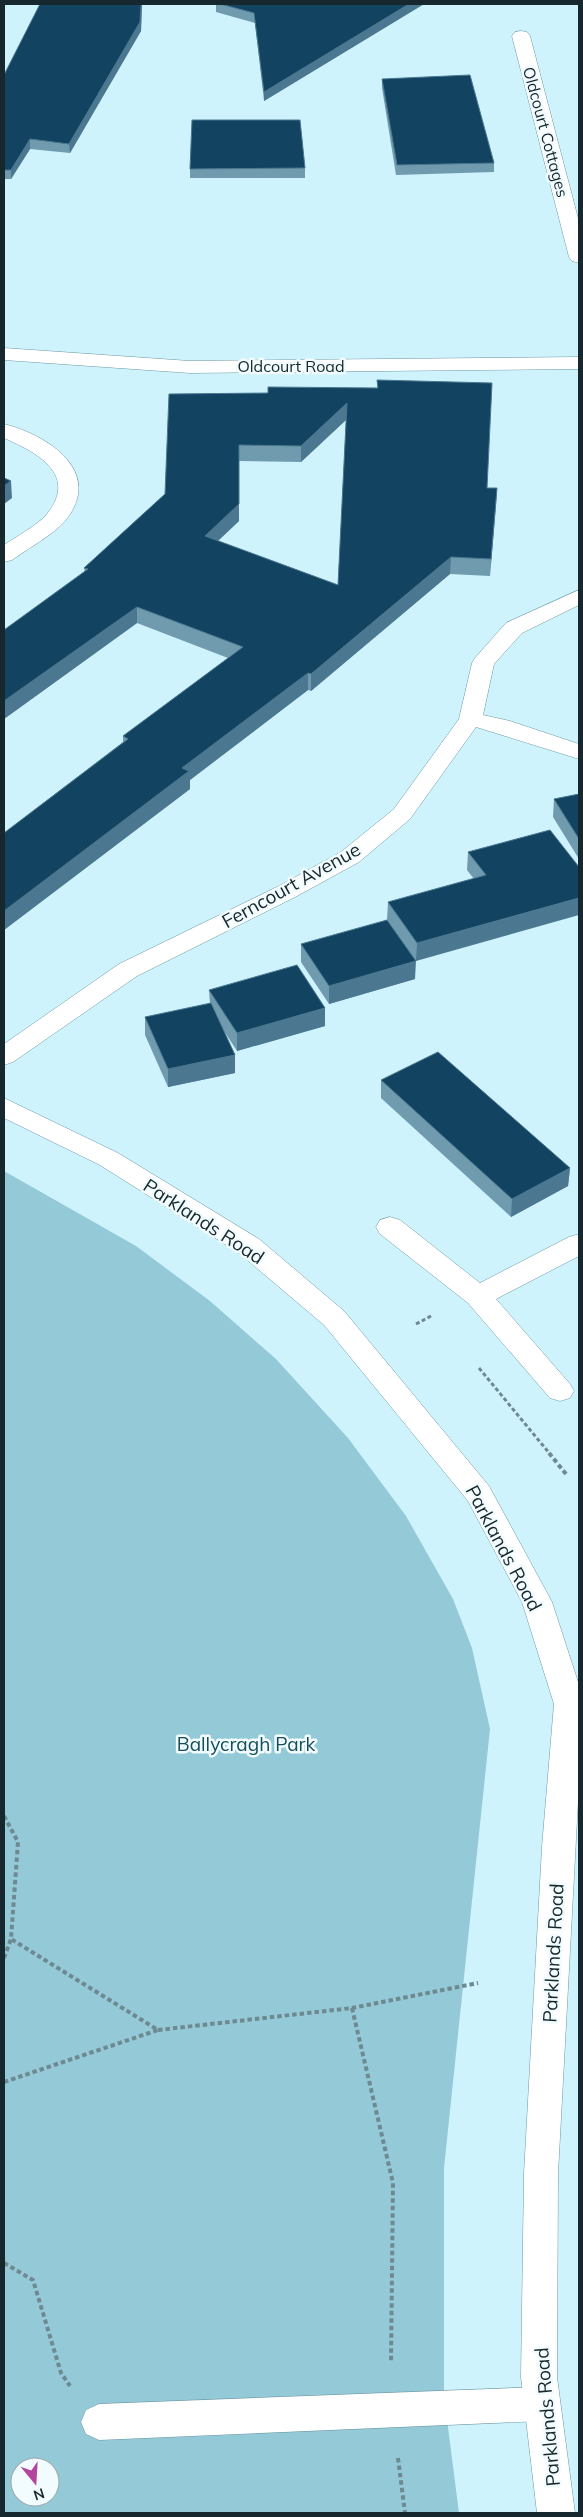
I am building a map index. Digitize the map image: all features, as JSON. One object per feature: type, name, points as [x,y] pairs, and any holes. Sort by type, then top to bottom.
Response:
[{"type":"street","name":"Oldcourt Cottages","points":[[521,36],[579,257]]},
{"type":"street","name":"Oldcourt Road","points":[[4,354],[190,367],[579,363]]},
{"type":"street","points":[[4,430],[40,446],[66,470],[69,492],[56,518],[4,556]]},
{"type":"street","name":"Ferncourt Avenue","points":[[4,1056],[128,970],[288,891],[350,857],[402,814],[470,719],[483,663],[514,628],[579,597]]},
{"type":"street","points":[[470,719],[502,726],[579,752]]},
{"type":"street","name":"Parklands Road","points":[[4,1106],[109,1159],[249,1246],[334,1318],[480,1494],[537,1602],[570,1704],[569,1849],[541,2174],[538,2377],[556,2513]]},
{"type":"street","points":[[390,1226],[478,1296],[560,1391]]},
{"type":"street","points":[[478,1296],[579,1244]]},
{"type":"street","points":[[99,2422],[542,2404]]},
{"type":"path","points":[[416,1324],[435,1314]]},
{"type":"path","points":[[472,1360],[566,1474]]},
{"type":"path","points":[[4,1816],[18,1842],[11,1939],[4,1958]]},
{"type":"path","points":[[11,1939],[158,2030]]},
{"type":"path","points":[[4,2082],[158,2030],[352,2008],[478,1983]]},
{"type":"path","points":[[352,2008],[393,2182],[391,2410],[405,2513]]},
{"type":"path","points":[[4,2263],[33,2280],[61,2373],[99,2422]]},
{"type":"green space","name":"Ballycragh Park","points":[[4,1171],[136,1246],[210,1301],[276,1359],[348,1438],[406,1516],[453,1599],[472,1648],[490,1729],[444,2168],[444,2396],[459,2513],[4,2513]]},
{"type":"building","points":[[40,4],[141,4],[140,22],[69,144],[30,139],[11,170],[4,170],[4,75]]},
{"type":"building","points":[[220,4],[409,4],[264,92],[254,13]]},
{"type":"building","points":[[470,75],[494,163],[397,165],[382,79]]},
{"type":"building","points":[[192,120],[300,120],[305,168],[190,169]]},
{"type":"building","points":[[377,380],[492,383],[487,488],[497,488],[491,559],[451,557],[311,674],[308,673],[182,768],[189,771],[4,911],[4,833],[128,739],[123,736],[243,647],[137,607],[4,701],[4,630],[88,569],[84,568],[165,494],[169,394],[268,393],[268,387],[378,388]],"holes":[[[347,403],[338,585],[205,536],[239,504],[239,445],[301,446]]]},
{"type":"building","points":[[4,478],[11,481],[4,486]]},
{"type":"building","points":[[579,794],[579,839],[554,799]]},
{"type":"building","points":[[550,830],[579,867],[579,898],[417,943],[388,902],[486,875],[468,852]]},
{"type":"building","points":[[387,920],[416,961],[329,986],[301,944]]},
{"type":"building","points":[[297,965],[325,1008],[237,1033],[209,990]]},
{"type":"building","points":[[211,1003],[235,1055],[168,1069],[145,1017]]},
{"type":"building","points":[[438,1052],[570,1168],[512,1199],[381,1080]]}]
